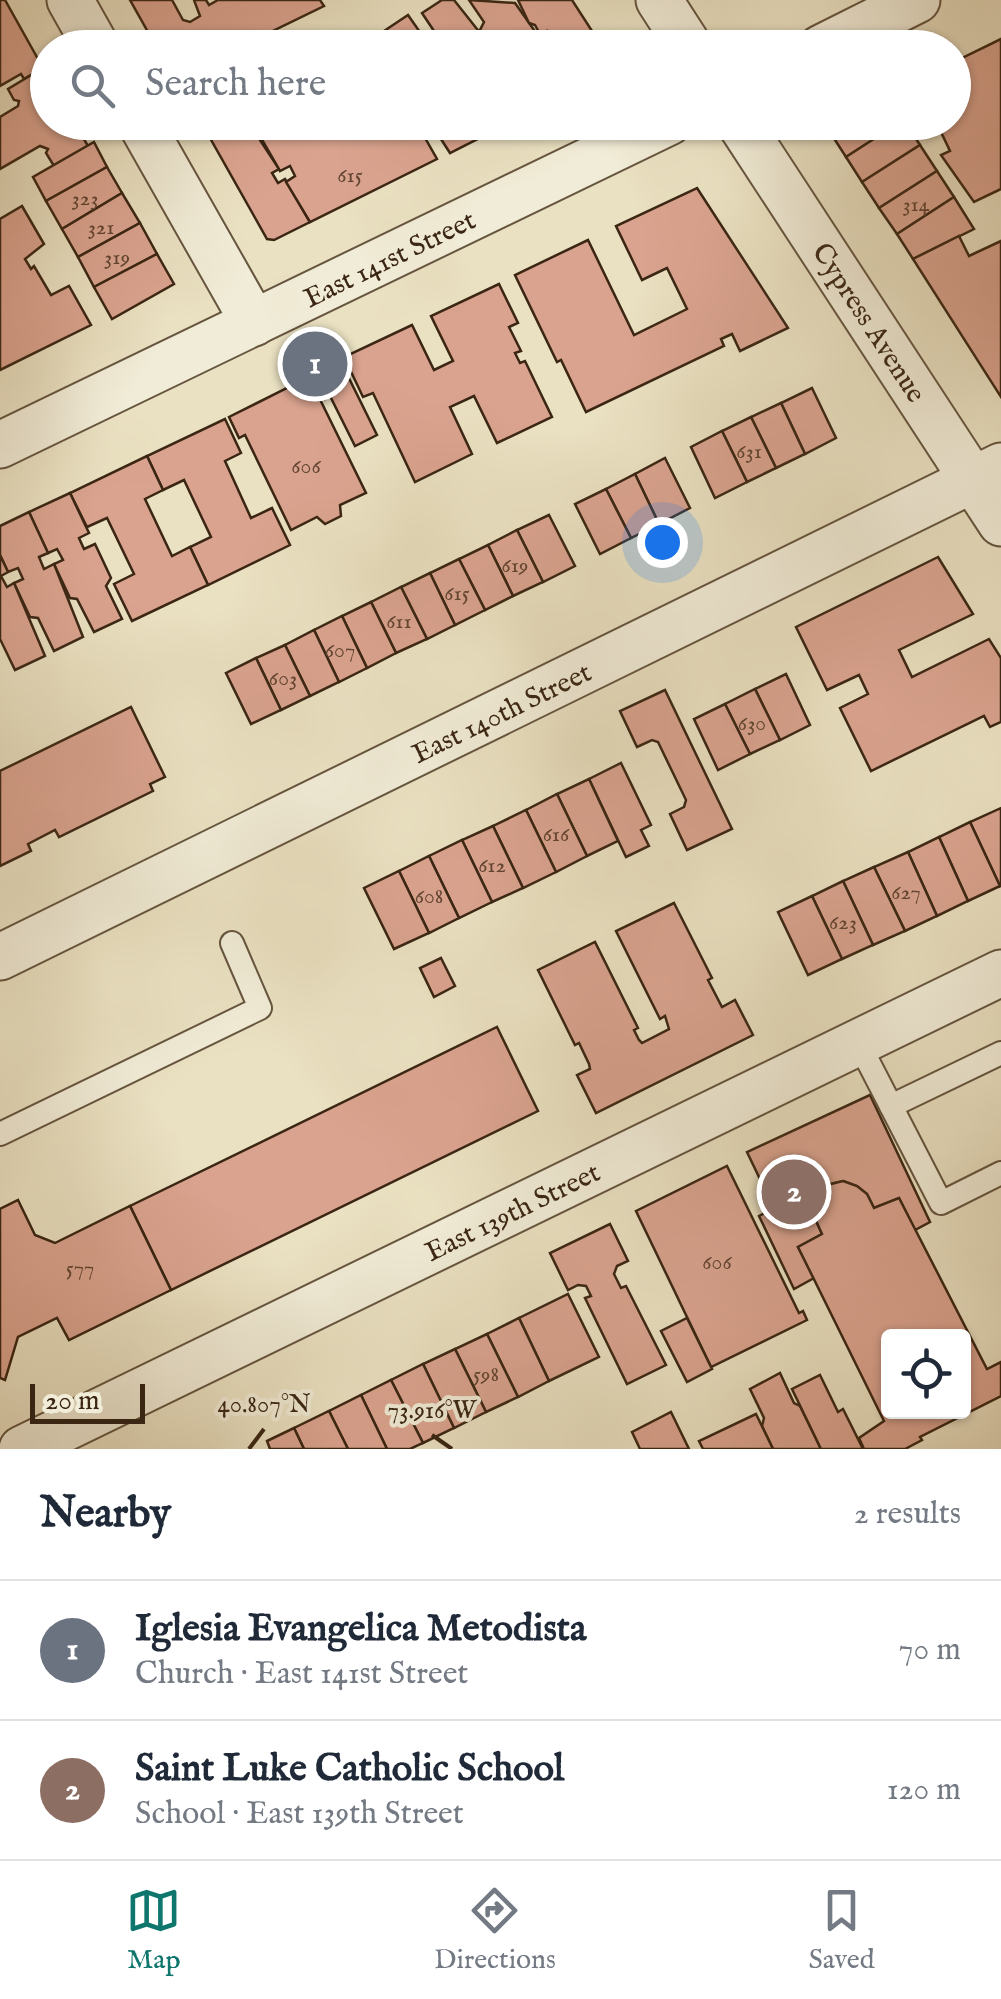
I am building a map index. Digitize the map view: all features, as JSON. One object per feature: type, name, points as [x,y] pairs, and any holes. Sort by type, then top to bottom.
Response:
[{"type":"street","points":[[70,0],[88,30]]},
{"type":"street","points":[[658,0],[678,30]]},
{"type":"street","points":[[857,30],[917,0]]},
{"type":"street","points":[[150,140],[254,323]]},
{"type":"street","name":"East 141st Street","points":[[0,445],[632,140]]},
{"type":"street","name":"Cypress Avenue","points":[[752,140],[987,473],[1001,522]]},
{"type":"street","name":"East 140th Street","points":[[0,957],[987,473]]},
{"type":"street","name":"East 139th Street","points":[[22,1449],[1001,973]]},
{"type":"lane","points":[[0,1134],[260,1008],[232,942]]},
{"type":"lane","points":[[858,1042],[941,1203],[1001,1173]]},
{"type":"lane","points":[[892,1106],[1001,1053]]},
{"type":"building","points":[[0,0],[5,0],[30,45],[30,76],[24,79],[21,74],[0,86]]},
{"type":"building","points":[[130,0],[172,0],[183,20],[190,22],[200,16],[194,0],[206,0],[209,5],[218,0],[320,0],[324,6],[275,30],[147,30]]},
{"type":"building","points":[[442,0],[454,0],[478,30],[433,30],[422,13]]},
{"type":"building","points":[[469,0],[515,3],[534,30],[480,30],[484,22]]},
{"type":"building","points":[[518,0],[572,0],[591,30],[538,30],[529,23]]},
{"type":"building","points":[[408,15],[418,30],[386,30]]},
{"type":"building","points":[[1001,39],[1001,189],[974,202],[941,155],[950,151],[945,140],[971,140],[971,54]]},
{"type":"building","points":[[30,76],[30,140],[84,140],[88,146],[54,166],[46,153],[48,149],[40,146],[0,169],[0,117],[18,106],[19,101],[14,100],[8,89]]},
{"type":"building","points":[[211,140],[260,140],[279,169],[272,173],[278,183],[285,179],[310,222],[274,240],[267,239]]},
{"type":"building","points":[[262,140],[426,140],[437,159],[310,222],[286,182],[295,176],[290,166],[280,171]]},
{"type":"building","points":[[442,140],[476,140],[450,153]]},
{"type":"building","points":[[835,140],[872,140],[846,157]]},
{"type":"building","points":[[872,140],[917,140],[920,145],[862,182],[846,157]]},
{"type":"building","points":[[94,142],[107,167],[46,201],[33,177]]},
{"type":"building","points":[[920,145],[937,171],[879,208],[862,182]]},
{"type":"building","points":[[107,167],[122,193],[62,229],[46,201]]},
{"type":"building","points":[[937,171],[954,197],[897,234],[879,208]]},
{"type":"building","points":[[697,188],[788,328],[740,351],[732,334],[721,339],[724,346],[586,412],[515,275],[588,240],[634,335],[687,309],[667,268],[642,280],[616,226]]},
{"type":"building","points":[[122,193],[140,223],[78,257],[62,229]]},
{"type":"building","points":[[954,197],[974,229],[913,259],[897,234]]},
{"type":"building","points":[[22,206],[44,244],[25,259],[31,269],[34,266],[51,295],[69,286],[91,325],[0,370],[0,219]]},
{"type":"building","points":[[140,223],[157,254],[94,287],[78,257]]},
{"type":"building","points":[[959,236],[969,256],[1001,241],[1001,397],[913,259]]},
{"type":"building","points":[[157,254],[174,284],[112,319],[94,287]]},
{"type":"building","points":[[499,284],[518,323],[509,327],[521,351],[515,353],[520,363],[525,361],[552,417],[497,443],[474,396],[450,407],[472,454],[415,482],[373,393],[363,397],[344,357],[412,325],[434,370],[453,361],[431,316]]},
{"type":"building","points":[[340,360],[377,435],[355,446],[330,396],[325,399],[312,373]]},
{"type":"building","points":[[309,377],[366,493],[340,505],[341,516],[325,524],[317,517],[291,530],[245,435],[239,438],[229,417]]},
{"type":"building","points":[[812,388],[836,438],[805,454],[781,403]]},
{"type":"building","points":[[781,403],[805,454],[776,468],[751,417]]},
{"type":"building","points":[[751,417],[776,468],[747,482],[722,431]]},
{"type":"building","points":[[225,419],[241,453],[225,461],[251,518],[272,508],[290,545],[208,585],[190,547],[211,537],[184,480],[163,490],[147,456]]},
{"type":"building","points":[[722,431],[747,482],[715,498],[691,447]]},
{"type":"building","points":[[147,456],[163,490],[145,499],[172,556],[190,547],[208,585],[132,621],[114,584],[134,574],[107,518],[87,527],[70,493]]},
{"type":"building","points":[[665,458],[690,508],[659,524],[635,474]]},
{"type":"building","points":[[635,474],[659,524],[631,538],[606,489]]},
{"type":"building","points":[[606,489],[631,538],[600,554],[575,504]]},
{"type":"building","points":[[70,493],[89,533],[79,538],[84,549],[95,544],[111,578],[106,586],[122,619],[94,632],[77,599],[70,598],[54,564],[63,560],[57,549],[48,553],[29,512]]},
{"type":"building","points":[[29,512],[48,553],[39,557],[44,569],[54,564],[83,637],[54,651],[38,618],[30,617],[14,583],[23,579],[18,568],[8,572],[0,555],[0,526]]},
{"type":"building","points":[[549,515],[575,566],[543,582],[517,530]]},
{"type":"building","points":[[517,530],[543,582],[513,596],[488,545]]},
{"type":"building","points":[[488,545],[513,596],[485,610],[459,559]]},
{"type":"building","points":[[0,555],[8,572],[1,576],[7,587],[14,583],[45,656],[15,670],[0,639]]},
{"type":"building","points":[[938,557],[973,614],[899,650],[912,677],[989,639],[1001,658],[1001,722],[990,727],[984,716],[871,771],[840,708],[868,694],[859,675],[827,690],[796,627]]},
{"type":"building","points":[[459,559],[485,610],[455,625],[430,573]]},
{"type":"building","points":[[430,573],[455,625],[427,639],[401,587]]},
{"type":"building","points":[[401,587],[427,639],[396,653],[371,602]]},
{"type":"building","points":[[371,602],[396,653],[367,668],[342,616]]},
{"type":"building","points":[[342,616],[367,668],[339,682],[314,630]]},
{"type":"building","points":[[314,630],[339,682],[310,696],[285,645]]},
{"type":"building","points":[[285,645],[310,696],[281,710],[256,658]]},
{"type":"building","points":[[256,658],[281,710],[251,724],[226,673]]},
{"type":"building","points":[[786,674],[810,725],[780,740],[755,689]]},
{"type":"building","points":[[755,689],[780,740],[750,754],[725,704]]},
{"type":"building","points":[[665,690],[732,829],[687,850],[670,814],[684,807],[686,800],[658,742],[652,740],[637,747],[620,711]]},
{"type":"building","points":[[725,704],[750,754],[718,770],[694,719]]},
{"type":"building","points":[[131,707],[165,777],[150,784],[153,791],[59,837],[55,830],[28,844],[31,851],[0,866],[0,771]]},
{"type":"building","points":[[621,763],[651,825],[641,830],[649,846],[626,857],[589,779]]},
{"type":"building","points":[[589,779],[618,841],[587,856],[557,794]]},
{"type":"building","points":[[557,794],[587,856],[556,872],[526,810]]},
{"type":"building","points":[[1001,808],[1001,885],[1000,886],[970,822]]},
{"type":"building","points":[[526,810],[556,872],[523,888],[493,826]]},
{"type":"building","points":[[970,822],[1000,886],[968,901],[939,837]]},
{"type":"building","points":[[493,826],[523,888],[492,902],[462,840]]},
{"type":"building","points":[[939,837],[968,901],[937,916],[908,852]]},
{"type":"building","points":[[462,840],[492,902],[459,918],[429,856]]},
{"type":"building","points":[[908,852],[937,916],[905,931],[874,867]]},
{"type":"building","points":[[429,856],[459,918],[429,933],[399,871]]},
{"type":"building","points":[[874,867],[905,931],[873,945],[843,881]]},
{"type":"building","points":[[399,871],[429,933],[394,949],[364,888]]},
{"type":"building","points":[[843,881],[873,945],[842,959],[812,896]]},
{"type":"building","points":[[812,896],[842,959],[808,975],[778,912]]},
{"type":"building","points":[[674,903],[712,978],[708,980],[722,1007],[735,1000],[753,1035],[596,1113],[577,1075],[590,1069],[589,1064],[579,1043],[575,1045],[538,970],[595,942],[642,1043],[669,1029],[665,1016],[660,1019],[616,931]]},
{"type":"building","points":[[441,958],[455,986],[434,997],[420,968]]},
{"type":"building","points":[[497,1027],[538,1111],[171,1290],[130,1206]]},
{"type":"building","points":[[870,1095],[930,1222],[915,1230],[899,1198],[874,1208],[867,1194],[857,1186],[843,1181],[831,1184],[814,1201],[813,1214],[822,1234],[798,1247],[814,1278],[794,1289],[759,1216],[774,1208],[747,1152]]},
{"type":"building","points":[[727,1166],[799,1313],[803,1311],[807,1320],[711,1367],[636,1211]]},
{"type":"building","points":[[843,1181],[867,1194],[874,1208],[899,1198],[966,1329],[881,1329],[881,1415],[798,1247],[822,1234],[813,1214],[814,1201],[822,1190]]},
{"type":"building","points":[[18,1200],[35,1235],[55,1243],[130,1206],[171,1290],[69,1340],[57,1318],[18,1337],[5,1380],[0,1378],[0,1209]]},
{"type":"building","points":[[610,1224],[628,1261],[617,1266],[614,1274],[621,1288],[626,1286],[666,1365],[627,1384],[585,1298],[591,1296],[586,1286],[568,1290],[550,1253]]},
{"type":"building","points":[[568,1294],[599,1357],[549,1381],[519,1318]]},
{"type":"building","points":[[519,1318],[549,1381],[518,1397],[487,1334]]},
{"type":"building","points":[[687,1318],[712,1369],[687,1382],[661,1331]]},
{"type":"building","points":[[487,1334],[518,1397],[486,1412],[455,1349]]},
{"type":"building","points":[[971,1338],[987,1369],[1001,1362],[1001,1396],[971,1411]]},
{"type":"building","points":[[455,1349],[486,1412],[454,1428],[423,1364]]},
{"type":"building","points":[[423,1364],[454,1428],[423,1443],[391,1380]]},
{"type":"building","points":[[780,1373],[821,1449],[773,1449],[750,1389]]},
{"type":"building","points":[[820,1375],[838,1412],[843,1409],[863,1449],[821,1449],[792,1389]]},
{"type":"building","points":[[391,1380],[423,1443],[410,1449],[387,1449],[361,1395]]},
{"type":"building","points":[[361,1395],[387,1449],[348,1449],[329,1411]]},
{"type":"building","points":[[329,1411],[348,1449],[304,1449],[294,1428]]},
{"type":"building","points":[[671,1412],[689,1449],[640,1449],[632,1432]]},
{"type":"building","points":[[756,1414],[773,1449],[703,1449],[699,1441]]},
{"type":"building","points":[[956,1419],[905,1449],[864,1449],[859,1438],[884,1421]]},
{"type":"building","points":[[294,1428],[304,1449],[270,1449],[267,1441]]},
{"type":"place","name":"Iglesia Evangelica Metodista","points":[[315,364]]},
{"type":"place","name":"Saint Luke Catholic School","points":[[794,1192]]}]
